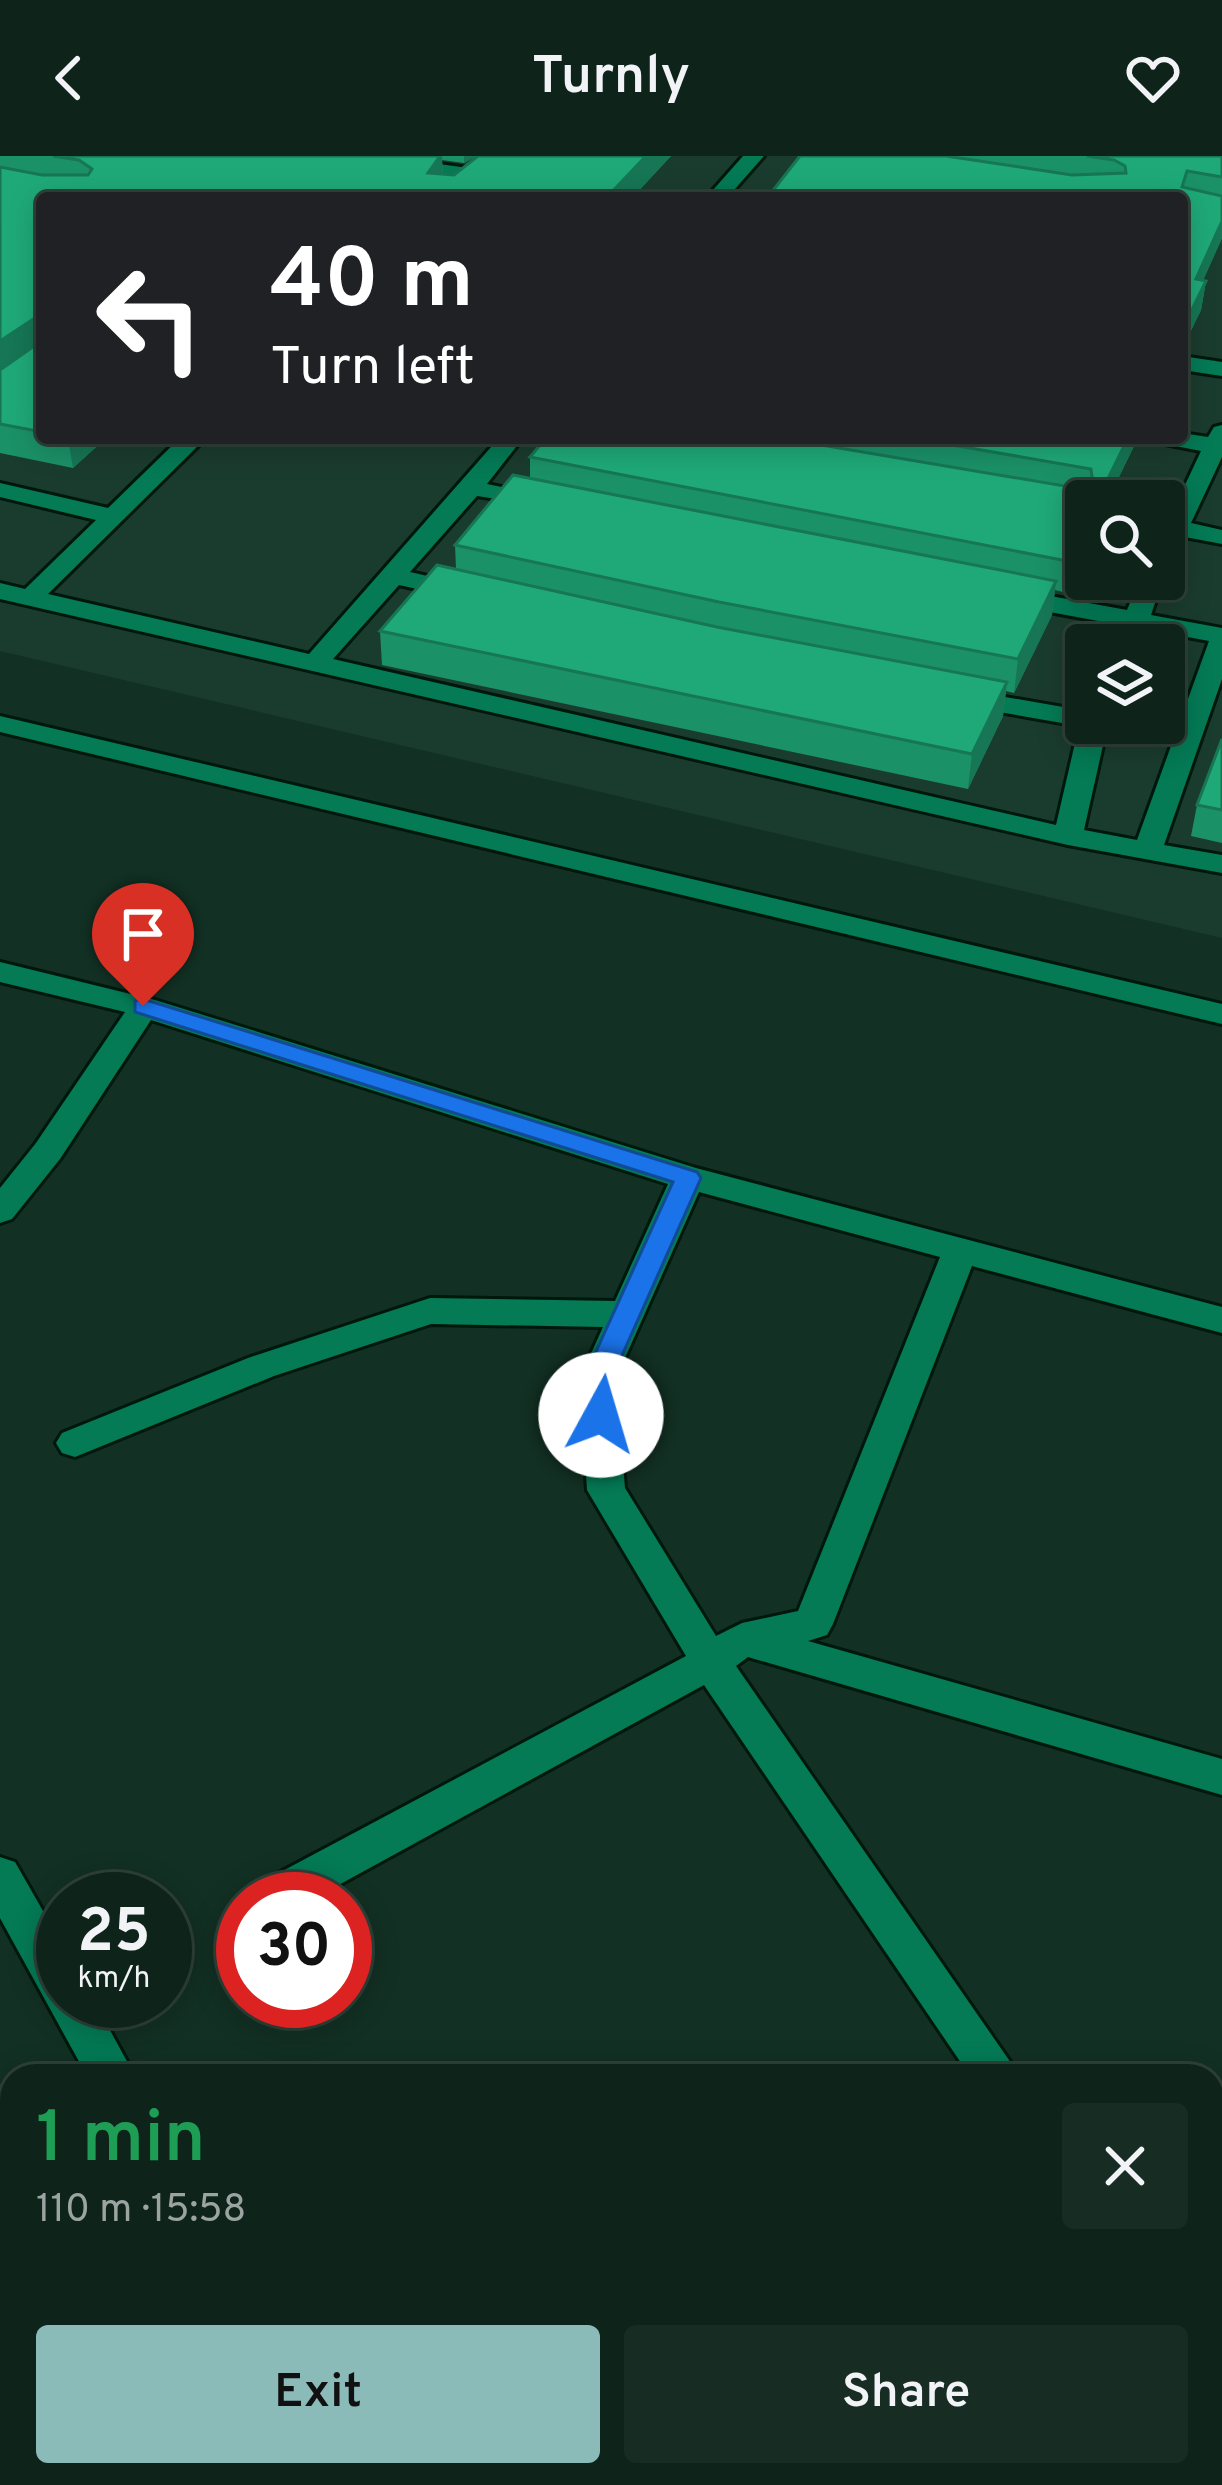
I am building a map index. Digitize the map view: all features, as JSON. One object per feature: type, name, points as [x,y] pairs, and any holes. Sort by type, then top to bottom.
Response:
[{"type":"street","points":[[338,156],[476,170],[450,192]]},
{"type":"street","points":[[721,192],[754,156]]},
{"type":"street","points":[[1188,364],[1222,370]]},
{"type":"street","points":[[1185,500],[1219,442],[1188,440]]},
{"type":"street","points":[[30,598],[188,444]]},
{"type":"street","points":[[317,661],[506,444]]},
{"type":"street","points":[[471,488],[562,506]]},
{"type":"street","points":[[0,490],[112,516]]},
{"type":"street","points":[[1185,529],[1222,538]]},
{"type":"street","points":[[395,576],[487,597]]},
{"type":"street","points":[[974,589],[1098,624]]},
{"type":"street","points":[[0,591],[1068,836],[1150,847],[1222,864]]},
{"type":"street","points":[[1150,847],[1222,639],[1185,637]]},
{"type":"street","points":[[920,690],[1065,716]]},
{"type":"street","points":[[0,724],[1222,1014]]},
{"type":"street","points":[[1068,836],[1086,744]]},
{"type":"street","points":[[0,972],[143,1006],[688,1178],[1222,1320]]},
{"type":"street","points":[[0,1210],[48,1151],[143,1006]]},
{"type":"street","points":[[688,1178],[598,1378],[606,1490],[727,1650],[989,2064]]},
{"type":"street","points":[[322,1872],[727,1650],[813,1624],[961,1250]]},
{"type":"street","points":[[75,1443],[261,1367],[430,1311],[626,1314]]},
{"type":"street","points":[[727,1650],[1222,1777]]},
{"type":"street","points":[[0,1876],[36,1941]]},
{"type":"street","points":[[85,2028],[105,2064]]},
{"type":"shaded area","points":[[0,156],[1222,156],[1222,938],[0,651]]},
{"type":"building","points":[[53,156],[440,156],[428,173],[454,175],[478,156],[646,156],[612,192],[36,192],[36,317],[0,341],[0,167],[42,175],[88,175],[92,169],[79,160]]},
{"type":"building","points":[[800,156],[946,156],[1072,175],[1126,173],[1125,166],[1114,160],[1087,156],[1222,156],[1222,177],[1187,171],[1182,187],[1222,196],[1222,221],[1196,279],[1206,281],[1188,318],[1188,192],[772,192]]},
{"type":"building","points":[[36,345],[36,431],[0,424],[0,370]]},
{"type":"building","points":[[541,444],[816,444],[1065,486],[1065,561],[530,457]]},
{"type":"building","points":[[947,444],[1125,444],[1107,480],[1092,480],[1091,469]]},
{"type":"building","points":[[513,475],[1056,581],[1018,659],[455,545]]},
{"type":"building","points":[[437,565],[717,627],[1007,682],[972,754],[380,631]]},
{"type":"building","points":[[1222,739],[1222,810],[1197,805]]},
{"type":"route","points":[[143,1006],[688,1178],[598,1378],[601,1415]]}]
